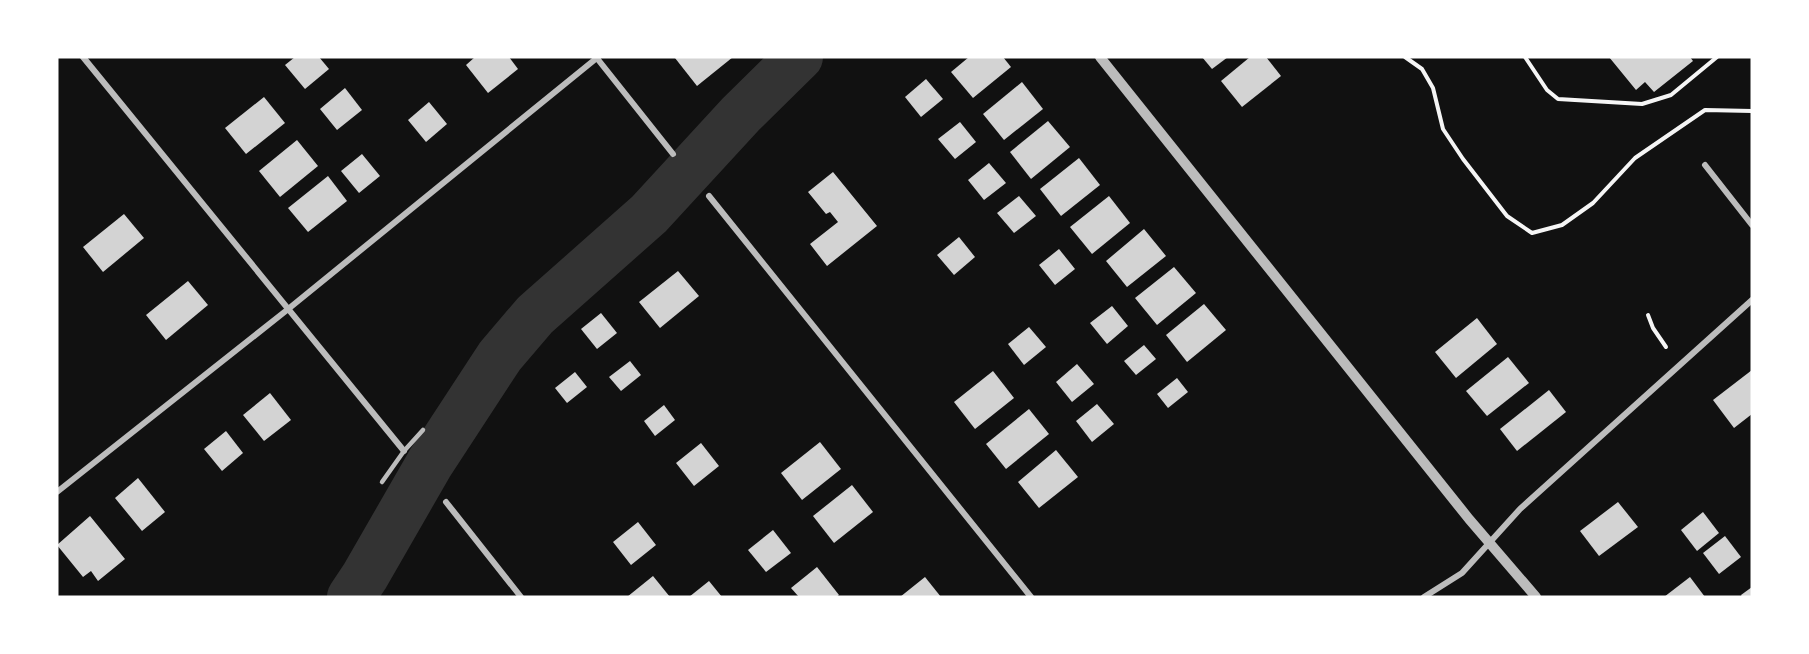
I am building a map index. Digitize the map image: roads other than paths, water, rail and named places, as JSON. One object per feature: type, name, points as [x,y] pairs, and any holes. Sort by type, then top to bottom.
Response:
[{"type":"street","points":[[83,57],[404,451]]},
{"type":"street","points":[[57,492],[287,310],[597,57],[673,154]]},
{"type":"street","points":[[1100,57],[1490,543],[1536,597]]},
{"type":"street","points":[[1705,165],[1752,225]]},
{"type":"street","points":[[709,196],[1031,597]]},
{"type":"street","points":[[1424,597],[1462,573],[1520,509],[1752,300]]},
{"type":"street","points":[[446,502],[521,597]]},
{"type":"lane","points":[[382,482],[404,451],[423,430]]},
{"type":"waterway","points":[[351,597],[430,463],[500,356],[535,315],[649,214],[741,114],[799,57]]}]
